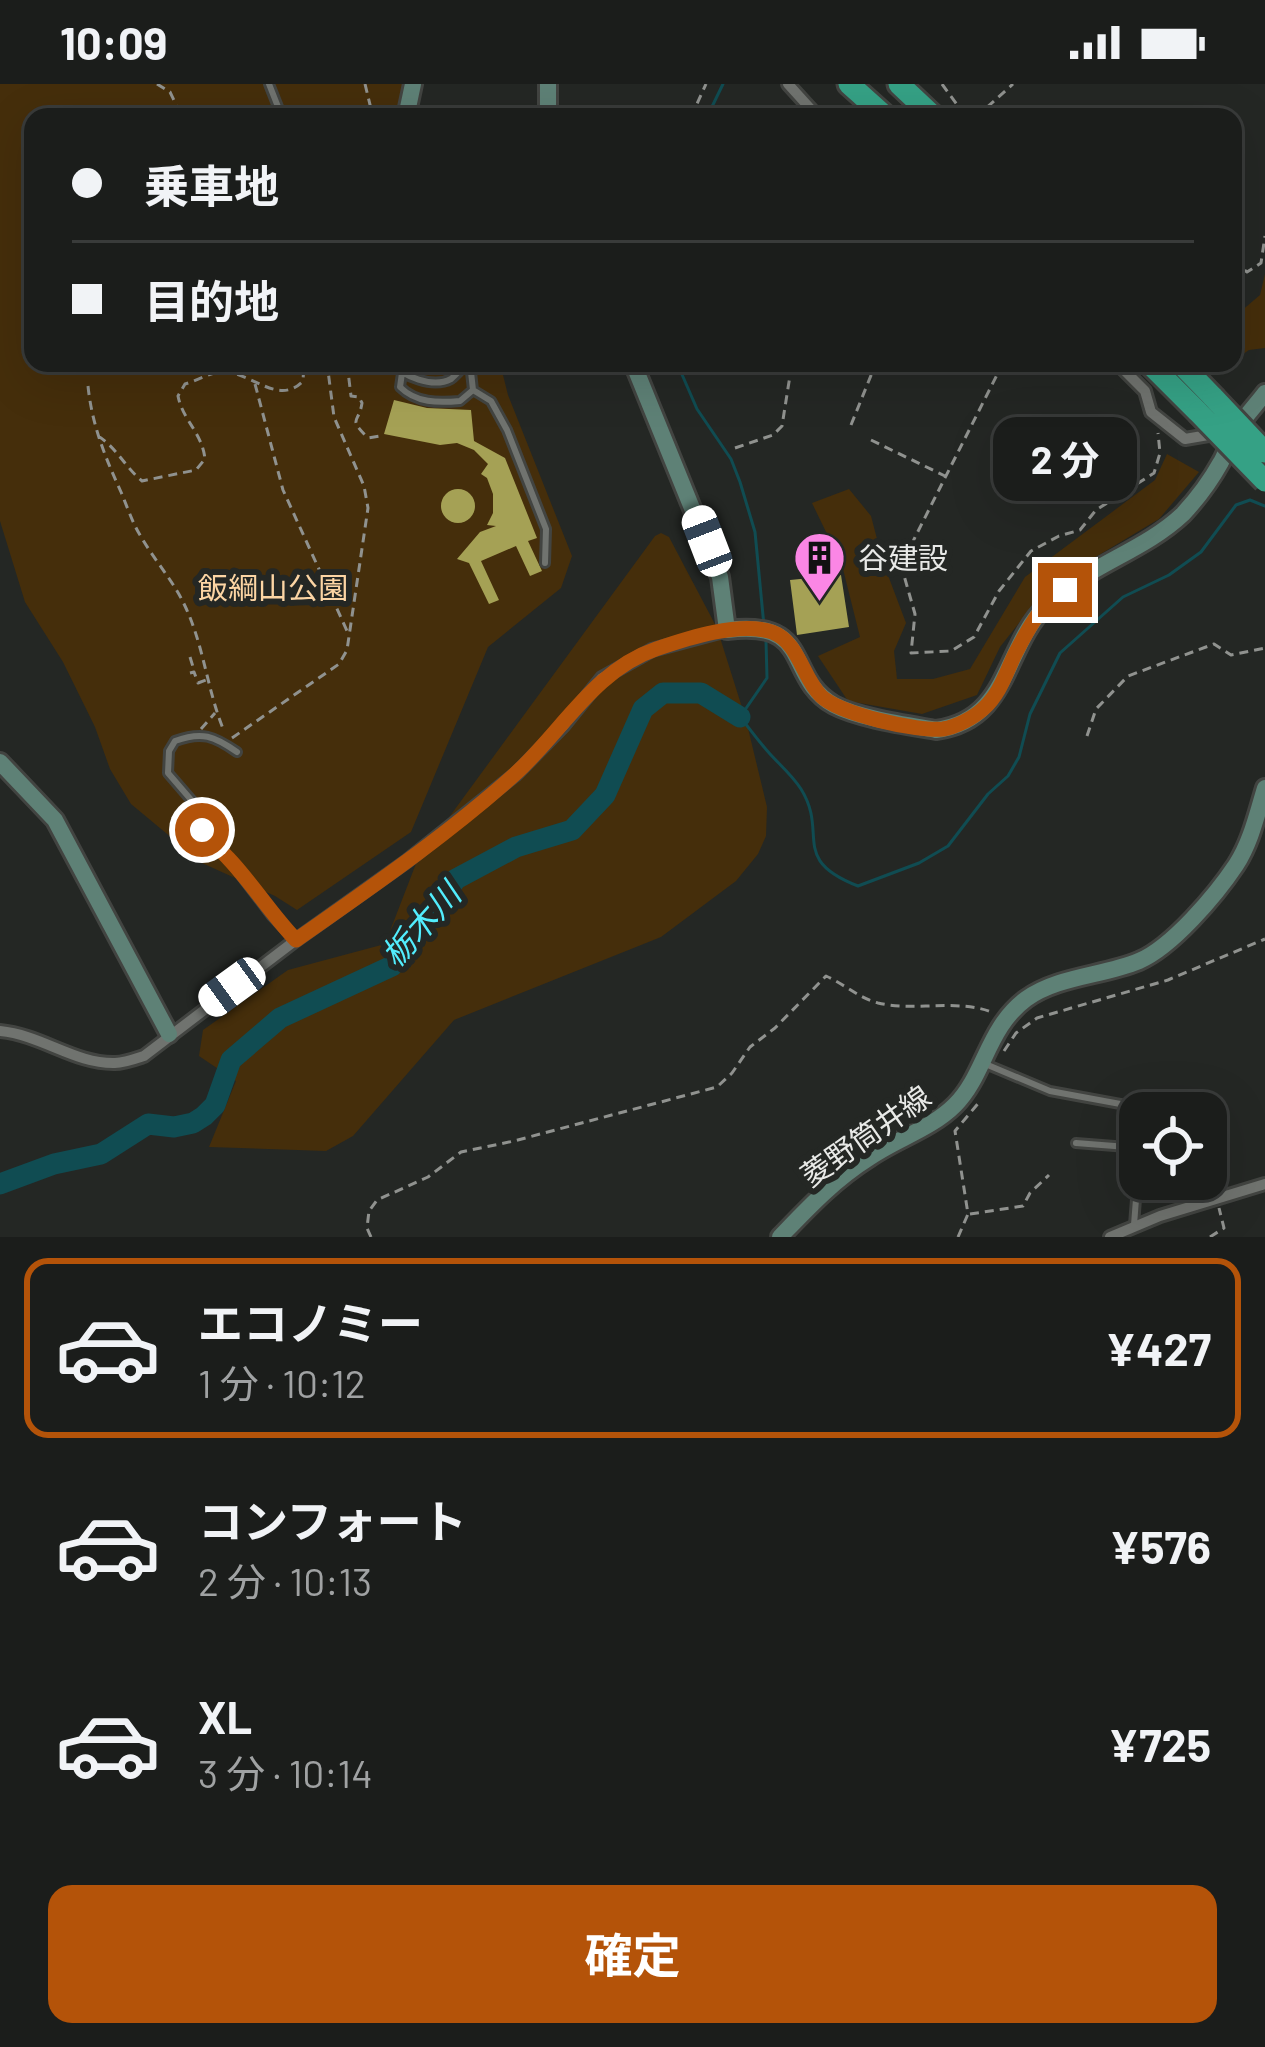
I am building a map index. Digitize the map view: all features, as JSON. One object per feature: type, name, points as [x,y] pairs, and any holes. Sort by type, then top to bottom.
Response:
[{"type":"highway","points":[[849,84],[876,108]]},
{"type":"highway","points":[[899,84],[924,108]]},
{"type":"highway","points":[[1162,372],[1265,452]]},
{"type":"highway","points":[[1186,372],[1265,481]]},
{"type":"street","points":[[788,84],[810,108]]},
{"type":"street","points":[[637,372],[720,577],[727,630]]},
{"type":"street","points":[[1126,372],[1145,391],[1151,412],[1186,439],[1235,431]]},
{"type":"street","points":[[5,1032],[32,1036],[91,1061],[118,1064],[144,1056],[516,774],[602,679],[652,650],[727,630],[774,633],[788,641],[820,695],[837,707],[902,724],[951,728],[983,709],[1002,685],[1043,607],[1087,573],[1182,514],[1265,393]]},
{"type":"street","points":[[0,762],[55,820],[169,1034]]},
{"type":"street","name":"菱野筒井線","points":[[779,1237],[831,1184],[953,1107],[986,1065],[1006,1018],[1030,996],[1140,961],[1173,940],[1236,864],[1265,788]]},
{"type":"street","points":[[1227,1197],[1265,1184]]},
{"type":"street","points":[[1110,1237],[1217,1200]]},
{"type":"lane","points":[[458,372],[448,381],[431,382],[402,374],[400,387],[423,401],[460,401],[473,390]]},
{"type":"lane","points":[[470,372],[473,390]]},
{"type":"lane","points":[[473,390],[491,401],[507,430],[546,529],[544,563]]},
{"type":"lane","points":[[238,752],[195,734],[175,741],[167,773],[193,802],[210,844],[227,857],[296,940]]},
{"type":"lane","points":[[0,1017],[5,1032]]},
{"type":"lane","points":[[986,1065],[1049,1091],[1119,1104]]},
{"type":"lane","points":[[1076,1143],[1119,1146]]},
{"type":"lane","points":[[1134,1226],[1136,1200]]},
{"type":"path","points":[[158,84],[170,92],[178,108]]},
{"type":"path","points":[[986,108],[1012,84]]},
{"type":"path","points":[[1242,268],[1247,272],[1261,263],[1265,236]]},
{"type":"path","points":[[97,435],[111,444],[142,481],[196,470],[206,459],[203,442],[180,409],[178,396],[185,384],[221,372]]},
{"type":"path","points":[[227,372],[284,392],[304,381],[302,372]]},
{"type":"path","points":[[88,386],[97,435],[140,535],[173,582],[197,633],[228,741],[339,664],[350,637],[368,508],[364,486],[334,417],[328,372]]},
{"type":"path","points":[[348,372],[351,396],[362,403],[357,427],[368,438],[380,436]]},
{"type":"path","points":[[736,448],[772,435],[782,426],[791,372]]},
{"type":"path","points":[[850,425],[873,372]]},
{"type":"path","points":[[998,372],[901,566],[915,614],[911,653],[951,651],[974,637],[999,591],[1031,551],[1080,530],[1096,510],[1154,472],[1160,453],[1158,432],[1167,427]]},
{"type":"path","points":[[255,382],[283,490],[350,637]]},
{"type":"path","points":[[871,440],[946,477]]},
{"type":"path","points":[[1087,736],[1096,709],[1128,676],[1214,644],[1231,655],[1265,648]]},
{"type":"path","points":[[190,657],[198,682],[208,679]]},
{"type":"path","points":[[195,734],[216,712]]},
{"type":"path","points":[[986,1065],[1036,1018],[1168,980],[1265,939]]},
{"type":"path","points":[[371,1237],[369,1211],[377,1200],[428,1177],[461,1152],[717,1088],[750,1047],[826,976],[874,1002],[969,1006],[1006,1018]]},
{"type":"path","points":[[958,1237],[968,1214],[955,1131],[981,1100]]},
{"type":"path","points":[[968,1214],[1023,1206],[1049,1175]]},
{"type":"path","points":[[1210,1237],[1224,1228],[1217,1200]]},
{"type":"green space","name":"飯綱山公園","points":[[0,84],[420,84],[416,108],[24,108],[24,372],[502,372],[572,556],[561,588],[488,647],[411,832],[297,910],[202,863],[131,804],[110,769],[63,662],[25,602],[0,521]]},
{"type":"green space","points":[[1265,274],[1265,348],[1242,355],[1242,310],[1260,295]]},
{"type":"green space","points":[[1167,454],[1199,472],[1159,519],[1049,585],[1000,647],[977,695],[922,714],[848,701],[818,656],[860,637],[842,565],[812,503],[849,489],[871,516],[906,623],[894,651],[897,679],[933,679],[970,669],[1025,577],[1155,480]]},
{"type":"green space","points":[[661,533],[669,537],[717,628],[746,720],[767,807],[766,836],[758,854],[736,881],[661,937],[454,1020],[353,1136],[326,1151],[209,1147],[236,1081],[199,1056],[203,1030],[288,970],[385,944],[417,861]]},
{"type":"building","points":[[394,400],[427,408],[471,410],[474,441],[505,458],[537,538],[528,541],[542,571],[530,576],[516,546],[481,561],[499,600],[489,604],[469,563],[457,559],[480,532],[496,526],[487,525],[493,513],[493,494],[481,474],[488,464],[474,450],[457,443],[440,445],[384,434]]},
{"type":"building","points":[[458,489],[470,494],[475,506],[470,518],[458,523],[446,518],[441,506],[446,494]]},
{"type":"building","name":"谷建設","points":[[841,575],[849,627],[797,635],[790,580]]},
{"type":"waterway","points":[[711,108],[723,84]]},
{"type":"waterway","points":[[681,372],[740,482],[755,532],[764,626]]},
{"type":"waterway","name":"栃木川","points":[[766,641],[767,678],[740,717],[801,789],[824,866],[858,886],[919,863],[948,846],[1008,776],[1019,757],[1030,714],[1060,653],[1123,597],[1169,575],[1201,552],[1236,505],[1250,500],[1265,506]]},
{"type":"waterway","name":"栃木川","points":[[0,1184],[54,1164],[101,1154],[148,1124],[174,1127],[204,1116],[215,1105],[231,1060],[280,1018],[392,966],[456,879],[516,847],[572,830],[605,795],[643,709],[663,693],[701,693],[740,717]]},
{"type":"place","name":"谷建設","points":[[819,603]]},
{"type":"route","points":[[202,830],[296,940],[407,861],[516,774],[602,679],[652,650],[727,630],[774,633],[788,641],[820,695],[837,707],[902,724],[951,728],[983,709],[1002,685],[1043,607],[1065,590]]}]
